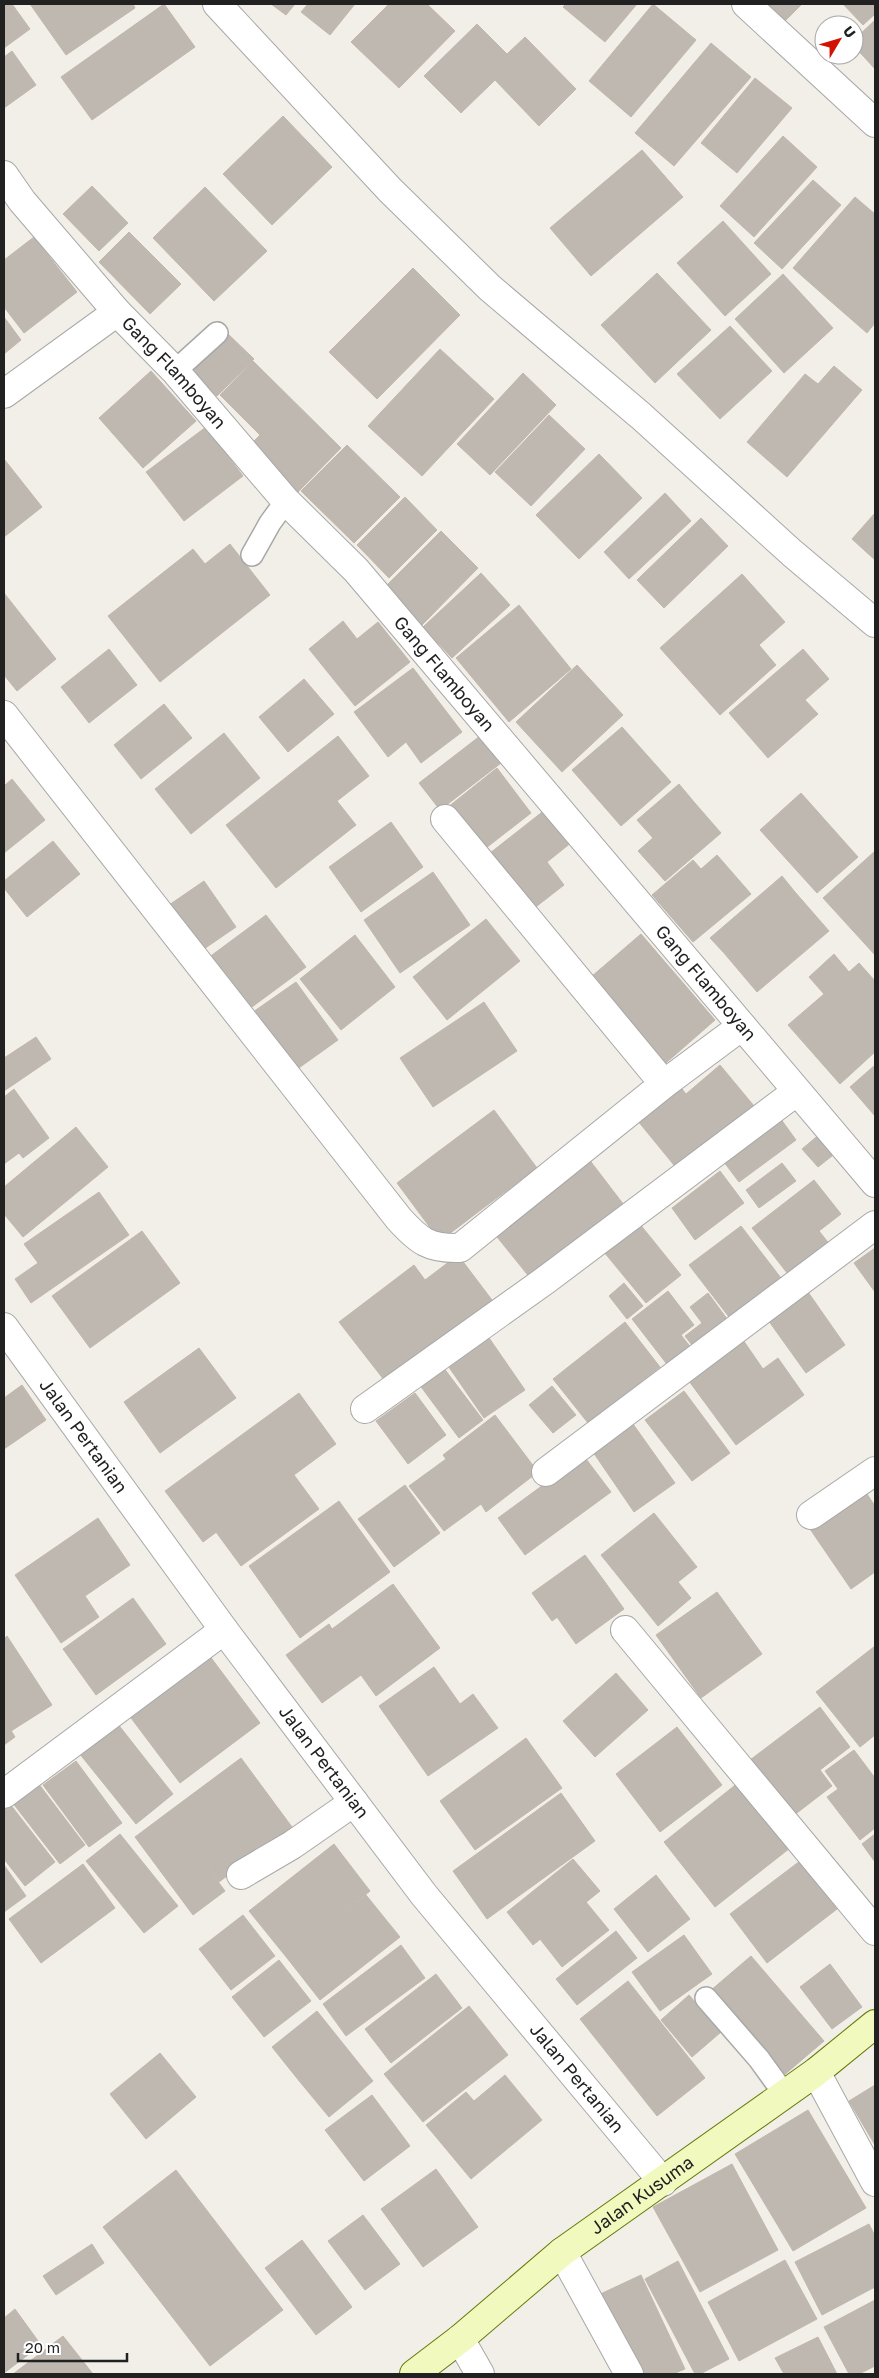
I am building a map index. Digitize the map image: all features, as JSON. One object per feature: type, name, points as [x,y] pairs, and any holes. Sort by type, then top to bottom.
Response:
[{"type":"street","points":[[217,4],[390,190],[490,288],[641,416],[792,553],[875,624]]},
{"type":"street","points":[[746,4],[875,123]]},
{"type":"street","name":"Gang Flamboyan","points":[[4,174],[22,201],[117,312],[175,371],[286,501],[356,570],[875,1183]]},
{"type":"street","points":[[4,394],[117,312]]},
{"type":"street","points":[[4,715],[399,1219],[425,1244],[442,1249],[460,1248],[664,1084],[742,1026]]},
{"type":"street","points":[[445,819],[664,1084]]},
{"type":"street","points":[[365,1409],[547,1279],[796,1092]]},
{"type":"street","points":[[546,1472],[875,1225]]},
{"type":"street","name":"Jalan Pertanian","points":[[4,1327],[224,1630],[424,1895],[663,2182]]},
{"type":"street","points":[[811,1515],[875,1471]]},
{"type":"street","points":[[4,1794],[224,1630]]},
{"type":"street","points":[[625,1630],[875,1931]]},
{"type":"street","points":[[241,1875],[292,1845],[354,1802]]},
{"type":"street","name":"Jalan Kusuma","points":[[414,2374],[460,2339],[562,2252],[816,2072],[875,2024]]},
{"type":"street","points":[[816,2072],[875,2182]]},
{"type":"street","points":[[562,2252],[629,2374]]},
{"type":"street","points":[[460,2339],[480,2374]]},
{"type":"lane","points":[[175,371],[217,333]]},
{"type":"lane","points":[[252,556],[270,522],[286,501]]},
{"type":"lane","points":[[706,1998],[759,2059],[784,2095]]},
{"type":"building","points":[[4,4],[12,4],[30,29],[4,48]]},
{"type":"building","points":[[30,4],[133,4],[135,8],[66,55]]},
{"type":"building","points":[[164,4],[195,47],[92,120],[61,77]]},
{"type":"building","points":[[271,4],[295,4],[286,15]]},
{"type":"building","points":[[308,4],[355,4],[330,35],[301,12]]},
{"type":"building","points":[[389,4],[427,4],[455,31],[399,88],[351,42]]},
{"type":"building","points":[[566,4],[637,4],[605,42],[563,7]]},
{"type":"building","points":[[653,4],[696,40],[631,117],[589,81]]},
{"type":"building","points":[[768,4],[802,4],[785,21]]},
{"type":"building","points":[[843,4],[875,4],[875,14],[864,24],[864,15],[853,15]]},
{"type":"building","points":[[875,20],[875,69],[864,57],[864,30]]},
{"type":"building","points":[[477,24],[507,54],[525,37],[576,89],[539,126],[495,80],[461,113],[424,76]]},
{"type":"building","points":[[711,43],[751,77],[674,166],[635,133]]},
{"type":"building","points":[[12,51],[36,85],[4,108],[4,57]]},
{"type":"building","points":[[755,78],[792,108],[737,173],[701,143]]},
{"type":"building","points":[[283,116],[332,167],[272,225],[223,174]]},
{"type":"building","points":[[783,136],[817,167],[754,237],[720,206]]},
{"type":"building","points":[[642,150],[683,197],[591,276],[550,228]]},
{"type":"building","points":[[813,180],[841,205],[782,269],[754,243]]},
{"type":"building","points":[[92,186],[128,223],[99,251],[63,214]]},
{"type":"building","points":[[205,187],[267,251],[214,301],[153,238]]},
{"type":"building","points":[[855,197],[875,214],[875,245],[828,299],[793,268]]},
{"type":"building","points":[[723,221],[771,274],[725,316],[677,263]]},
{"type":"building","points":[[129,232],[181,284],[150,314],[99,262]]},
{"type":"building","points":[[34,237],[77,292],[24,333],[4,307],[4,260]]},
{"type":"building","points":[[875,245],[875,323],[867,333],[828,299]]},
{"type":"building","points":[[413,268],[460,315],[377,399],[329,352]]},
{"type":"building","points":[[657,273],[711,330],[655,383],[601,325]]},
{"type":"building","points":[[783,274],[833,328],[784,373],[735,319]]},
{"type":"building","points":[[4,317],[21,340],[4,354]]},
{"type":"building","points":[[730,326],[772,371],[720,419],[677,374]]},
{"type":"building","points":[[226,332],[254,359],[217,396],[189,368]]},
{"type":"building","points":[[440,349],[494,399],[422,476],[368,426]]},
{"type":"building","points":[[253,361],[341,448],[297,493],[250,445],[260,435],[220,395]]},
{"type":"building","points":[[834,366],[862,390],[787,477],[747,442],[805,374],[818,384]]},
{"type":"building","points":[[151,371],[196,421],[143,468],[99,418]]},
{"type":"building","points":[[523,373],[556,405],[490,475],[457,444]]},
{"type":"building","points":[[549,415],[585,449],[531,506],[495,472]]},
{"type":"building","points":[[206,427],[243,476],[184,521],[146,472]]},
{"type":"building","points":[[347,445],[400,497],[354,543],[301,491]]},
{"type":"building","points":[[599,454],[642,498],[579,559],[536,515]]},
{"type":"building","points":[[4,459],[42,507],[4,537]]},
{"type":"building","points":[[665,493],[691,521],[629,579],[604,552]]},
{"type":"building","points":[[405,497],[437,530],[389,578],[357,545]]},
{"type":"building","points":[[875,513],[875,560],[852,539]]},
{"type":"building","points":[[701,518],[728,546],[664,608],[637,580]]},
{"type":"building","points":[[441,531],[478,568],[419,628],[381,591]]},
{"type":"building","points":[[230,544],[270,595],[160,682],[108,616],[193,549],[205,564]]},
{"type":"building","points":[[481,573],[510,605],[452,658],[423,627]]},
{"type":"building","points":[[742,574],[785,622],[759,645],[776,665],[720,715],[660,648]]},
{"type":"building","points":[[4,593],[56,659],[17,691],[4,675]]},
{"type":"building","points":[[519,605],[571,669],[509,722],[456,658]]},
{"type":"building","points":[[343,621],[357,639],[378,622],[410,662],[355,706],[309,649]]},
{"type":"building","points":[[109,649],[137,685],[89,723],[61,687]]},
{"type":"building","points":[[803,649],[829,679],[805,700],[818,714],[768,758],[729,713]]},
{"type":"building","points":[[577,665],[623,715],[562,772],[516,722]]},
{"type":"building","points":[[413,668],[462,732],[421,763],[406,742],[388,757],[354,712]]},
{"type":"building","points":[[304,679],[334,714],[288,752],[259,717]]},
{"type":"building","points":[[164,704],[192,738],[141,779],[114,745]]},
{"type":"building","points":[[622,727],[671,782],[621,826],[572,770]]},
{"type":"building","points":[[224,733],[260,778],[191,834],[155,789]]},
{"type":"building","points":[[338,736],[369,776],[337,801],[356,825],[276,888],[226,825]]},
{"type":"building","points":[[480,736],[501,763],[440,810],[419,783]]},
{"type":"building","points":[[497,768],[531,813],[477,855],[443,811]]},
{"type":"building","points":[[12,779],[45,820],[4,853],[4,786]]},
{"type":"building","points":[[679,784],[694,802],[653,838],[637,820]]},
{"type":"building","points":[[801,793],[858,857],[817,893],[760,830]]},
{"type":"building","points":[[694,802],[721,833],[665,881],[638,851]]},
{"type":"building","points":[[546,809],[572,842],[547,862],[564,885],[528,913],[485,857]]},
{"type":"building","points":[[391,822],[423,867],[361,912],[329,867]]},
{"type":"building","points":[[53,841],[80,874],[27,917],[4,888],[4,881]]},
{"type":"building","points":[[875,851],[875,955],[823,898]]},
{"type":"building","points":[[717,855],[751,894],[693,942],[652,895],[693,860],[701,869]]},
{"type":"building","points":[[433,872],[470,925],[400,973],[364,920]]},
{"type":"building","points":[[782,876],[795,892],[724,953],[710,938]]},
{"type":"building","points":[[204,881],[236,927],[201,951],[169,905]]},
{"type":"building","points":[[795,892],[829,931],[757,992],[724,953]]},
{"type":"building","points":[[266,915],[306,967],[248,1010],[208,958]]},
{"type":"building","points":[[486,919],[520,961],[447,1020],[413,977]]},
{"type":"building","points":[[641,934],[715,1020],[659,1069],[584,983]]},
{"type":"building","points":[[355,935],[395,987],[341,1030],[300,979]]},
{"type":"building","points":[[834,954],[849,972],[859,963],[875,981],[875,1052],[840,1084],[788,1025],[824,994],[809,977]]},
{"type":"building","points":[[296,982],[338,1040],[296,1070],[253,1012]]},
{"type":"building","points":[[484,1002],[517,1051],[433,1107],[400,1058]]},
{"type":"building","points":[[36,1037],[51,1059],[4,1091],[4,1058]]},
{"type":"building","points":[[720,1065],[754,1106],[678,1170],[633,1115],[675,1080],[686,1094]]},
{"type":"building","points":[[875,1065],[875,1116],[850,1087]]},
{"type":"building","points":[[14,1089],[49,1138],[23,1158],[19,1153],[4,1164],[4,1097]]},
{"type":"building","points":[[494,1110],[537,1168],[478,1212],[435,1154]]},
{"type":"building","points":[[775,1111],[796,1140],[739,1182],[718,1154]]},
{"type":"building","points":[[76,1127],[108,1167],[23,1237],[4,1214],[4,1187]]},
{"type":"building","points":[[821,1133],[837,1152],[818,1167],[802,1149]]},
{"type":"building","points":[[435,1154],[478,1212],[440,1241],[397,1183]]},
{"type":"building","points":[[588,1158],[624,1205],[531,1279],[493,1232]]},
{"type":"building","points":[[782,1163],[796,1181],[759,1208],[746,1190]]},
{"type":"building","points":[[720,1171],[744,1203],[695,1240],[672,1208]]},
{"type":"building","points":[[814,1180],[841,1214],[819,1231],[831,1246],[791,1278],[752,1228]]},
{"type":"building","points":[[99,1192],[129,1235],[31,1303],[15,1279],[38,1263],[24,1244]]},
{"type":"building","points":[[639,1223],[681,1275],[646,1303],[604,1252]]},
{"type":"building","points":[[741,1226],[781,1278],[729,1317],[689,1265]]},
{"type":"building","points":[[142,1231],[180,1283],[90,1348],[52,1296]]},
{"type":"building","points":[[875,1248],[875,1292],[854,1263]]},
{"type":"building","points":[[458,1255],[495,1304],[388,1385],[339,1322],[414,1265],[425,1280]]},
{"type":"building","points":[[624,1283],[643,1306],[627,1319],[609,1296]]},
{"type":"building","points":[[668,1291],[694,1325],[681,1335],[696,1354],[673,1372],[632,1319]]},
{"type":"building","points":[[808,1292],[845,1345],[806,1373],[768,1320]]},
{"type":"building","points":[[708,1293],[733,1327],[698,1353],[685,1336],[702,1323],[690,1307]]},
{"type":"building","points":[[625,1322],[660,1367],[588,1423],[553,1379]]},
{"type":"building","points":[[485,1332],[525,1390],[484,1418],[444,1360]]},
{"type":"building","points":[[741,1337],[763,1369],[778,1358],[804,1395],[736,1445],[686,1377]]},
{"type":"building","points":[[199,1348],[236,1398],[160,1453],[124,1402]]},
{"type":"building","points":[[440,1363],[483,1420],[459,1438],[416,1380]]},
{"type":"building","points":[[22,1385],[46,1420],[4,1449],[4,1398]]},
{"type":"building","points":[[552,1386],[576,1415],[553,1433],[529,1405]]},
{"type":"building","points":[[684,1391],[730,1453],[692,1481],[645,1420]]},
{"type":"building","points":[[299,1393],[336,1444],[203,1542],[165,1491]]},
{"type":"building","points":[[415,1393],[446,1435],[408,1464],[376,1421]]},
{"type":"building","points":[[495,1415],[538,1472],[486,1512],[481,1504],[444,1531],[409,1486],[446,1459],[443,1455]]},
{"type":"building","points":[[633,1424],[675,1483],[634,1512],[593,1452]]},
{"type":"building","points":[[583,1455],[611,1492],[585,1511],[558,1474]]},
{"type":"building","points":[[558,1474],[585,1511],[525,1555],[498,1518]]},
{"type":"building","points":[[294,1475],[319,1509],[241,1566],[216,1532]]},
{"type":"building","points":[[405,1485],[440,1533],[394,1567],[358,1519]]},
{"type":"building","points":[[865,1491],[875,1506],[875,1572],[851,1589],[810,1529]]},
{"type":"building","points":[[339,1501],[390,1572],[300,1638],[249,1566]]},
{"type":"building","points":[[654,1513],[697,1567],[678,1582],[691,1598],[658,1626],[601,1555]]},
{"type":"building","points":[[98,1518],[130,1565],[85,1596],[99,1617],[61,1643],[15,1575]]},
{"type":"building","points":[[585,1555],[605,1582],[552,1621],[532,1593]]},
{"type":"building","points":[[605,1582],[624,1609],[576,1644],[557,1617]]},
{"type":"building","points":[[393,1584],[440,1648],[376,1696],[361,1675],[322,1703],[286,1655],[329,1624],[332,1629]]},
{"type":"building","points":[[717,1592],[762,1654],[701,1698],[656,1635]]},
{"type":"building","points":[[133,1598],[166,1644],[96,1695],[63,1649]]},
{"type":"building","points":[[7,1636],[52,1705],[11,1731],[4,1719],[4,1639]]},
{"type":"building","points":[[875,1646],[875,1735],[860,1747],[816,1692]]},
{"type":"building","points":[[206,1651],[260,1723],[180,1783],[125,1710]]},
{"type":"building","points":[[434,1667],[460,1704],[473,1694],[498,1728],[428,1776],[379,1706]]},
{"type":"building","points":[[616,1673],[648,1710],[595,1757],[563,1721]]},
{"type":"building","points":[[820,1707],[850,1747],[820,1770],[832,1786],[793,1816],[750,1760]]},
{"type":"building","points":[[4,1719],[15,1737],[4,1745]]},
{"type":"building","points":[[117,1723],[150,1765],[112,1794],[79,1753]]},
{"type":"building","points":[[677,1727],[722,1785],[660,1832],[616,1774]]},
{"type":"building","points":[[526,1738],[562,1788],[475,1850],[440,1801]]},
{"type":"building","points":[[854,1750],[875,1778],[875,1828],[860,1840],[827,1797],[838,1789],[825,1771]]},
{"type":"building","points":[[241,1758],[292,1827],[219,1882],[167,1813]]},
{"type":"building","points":[[76,1761],[122,1823],[89,1847],[43,1785]]},
{"type":"building","points":[[150,1765],[173,1794],[136,1824],[112,1794]]},
{"type":"building","points":[[739,1782],[790,1848],[715,1907],[664,1842]]},
{"type":"building","points":[[38,1783],[85,1845],[60,1864],[12,1802]]},
{"type":"building","points":[[561,1793],[595,1841],[487,1919],[453,1871]]},
{"type":"building","points":[[10,1804],[55,1862],[25,1886],[4,1859],[4,1809]]},
{"type":"building","points":[[167,1813],[225,1891],[193,1915],[135,1837]]},
{"type":"building","points":[[120,1834],[178,1906],[144,1933],[86,1861]]},
{"type":"building","points":[[875,1834],[875,1862],[862,1844]]},
{"type":"building","points":[[334,1844],[370,1891],[287,1958],[249,1911]]},
{"type":"building","points":[[573,1859],[600,1891],[533,1945],[507,1912]]},
{"type":"building","points":[[800,1861],[837,1909],[767,1963],[730,1914]]},
{"type":"building","points":[[83,1864],[115,1908],[41,1963],[9,1919]]},
{"type":"building","points":[[4,1865],[26,1896],[4,1912]]},
{"type":"building","points":[[656,1875],[690,1919],[648,1952],[614,1909]]},
{"type":"building","points":[[366,1895],[400,1937],[320,2000],[287,1958]]},
{"type":"building","points":[[586,1902],[609,1930],[562,1967],[540,1939]]},
{"type":"building","points":[[243,1915],[275,1956],[231,1990],[199,1949]]},
{"type":"building","points":[[616,1931],[637,1958],[577,2005],[556,1979]]},
{"type":"building","points":[[684,1935],[712,1974],[660,2011],[632,1972]]},
{"type":"building","points":[[401,1945],[425,1978],[346,2036],[323,2004]]},
{"type":"building","points":[[751,1956],[824,2041],[783,2076],[710,1991]]},
{"type":"building","points":[[279,1960],[311,2001],[264,2037],[232,1997]]},
{"type":"building","points":[[830,1964],[862,2007],[832,2029],[800,1987]]},
{"type":"building","points":[[436,1974],[462,2008],[391,2063],[365,2029]]},
{"type":"building","points":[[628,1981],[705,2078],[657,2116],[580,2019]]},
{"type":"building","points":[[689,1995],[721,2032],[692,2057],[661,2020]]},
{"type":"building","points":[[469,2006],[508,2055],[423,2122],[384,2074]]},
{"type":"building","points":[[317,2011],[345,2046],[300,2082],[272,2047]]},
{"type":"building","points":[[345,2046],[373,2081],[329,2117],[300,2082]]},
{"type":"building","points":[[160,2053],[196,2097],[146,2139],[110,2094]]},
{"type":"building","points":[[505,2075],[542,2120],[471,2179],[426,2125],[466,2092],[474,2101]]},
{"type":"building","points":[[875,2085],[875,2145],[849,2101]]},
{"type":"building","points":[[372,2095],[410,2146],[364,2181],[325,2130]]},
{"type":"building","points":[[808,2110],[866,2208],[793,2251],[735,2154]]},
{"type":"building","points":[[732,2164],[778,2250],[700,2292],[653,2207]]},
{"type":"building","points":[[436,2169],[478,2227],[423,2267],[381,2209]]},
{"type":"building","points":[[176,2170],[283,2310],[210,2366],[103,2227]]},
{"type":"building","points":[[363,2215],[400,2264],[365,2290],[328,2241]]},
{"type":"building","points":[[869,2224],[875,2236],[875,2287],[822,2315],[795,2262]]},
{"type":"building","points":[[302,2240],[352,2307],[316,2335],[265,2268]]},
{"type":"building","points":[[92,2244],[104,2263],[56,2295],[43,2276]]},
{"type":"building","points":[[785,2260],[817,2319],[739,2361],[708,2302]]},
{"type":"building","points":[[678,2261],[729,2359],[700,2374],[695,2374],[645,2279]]},
{"type":"building","points":[[641,2275],[685,2369],[673,2374],[631,2374],[594,2297]]},
{"type":"building","points":[[875,2300],[875,2366],[859,2374],[849,2374],[824,2327]]},
{"type":"building","points":[[15,2309],[41,2345],[4,2373],[4,2318]]},
{"type":"building","points":[[63,2336],[93,2374],[13,2374]]},
{"type":"building","points":[[818,2337],[837,2374],[784,2374],[775,2358]]}]
